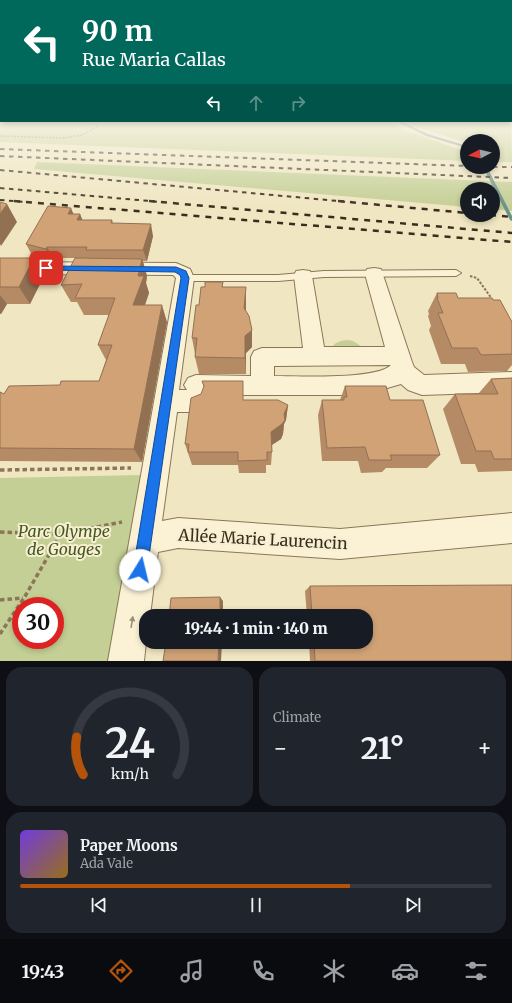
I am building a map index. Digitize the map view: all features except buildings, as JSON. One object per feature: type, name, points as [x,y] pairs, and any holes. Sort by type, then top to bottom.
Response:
[{"type":"street","points":[[0,268],[176,269],[183,273],[185,278],[126,661]]},
{"type":"street","points":[[374,274],[401,362],[407,376],[413,382],[422,386],[512,382]]},
{"type":"street","points":[[303,276],[325,357],[339,386]]},
{"type":"street","points":[[262,386],[262,357],[325,357],[401,362]]},
{"type":"street","points":[[167,401],[195,393],[262,386],[339,386],[364,385],[383,382],[394,378],[401,362]]},
{"type":"street","name":"Allée Marie Laurencin","points":[[145,540],[178,533],[340,544],[512,528]]},
{"type":"lane","points":[[185,278],[278,278],[374,274],[456,273]]},
{"type":"path","points":[[456,273],[476,278],[495,306]]},
{"type":"path","points":[[0,470],[156,468]]},
{"type":"path","points":[[0,532],[61,534],[129,520],[145,540]]},
{"type":"path","points":[[25,597],[61,534]]},
{"type":"path","points":[[0,600],[12,599]]},
{"type":"path","points":[[0,634],[12,616]]},
{"type":"green space","points":[[119,147],[452,147],[460,150],[460,161]]},
{"type":"green space","points":[[500,147],[512,147],[512,162],[500,162]]},
{"type":"green space","points":[[37,162],[512,182],[512,211],[500,210],[500,182],[460,182],[460,206],[34,169]]},
{"type":"green space","points":[[347,340],[353,341],[364,348],[331,348],[338,342]]},
{"type":"green space","name":"Parc Olympe de Gouges","points":[[141,475],[108,661],[0,661],[0,478]]},
{"type":"waterway","points":[[489,174],[512,220]]},
{"type":"railway","points":[[0,149],[460,166]]},
{"type":"railway","points":[[0,156],[512,178]]},
{"type":"railway","points":[[500,167],[512,167]]},
{"type":"railway","points":[[0,170],[349,202]]},
{"type":"railway","points":[[0,188],[161,202]]},
{"type":"railway","points":[[0,200],[26,202]]},
{"type":"railway","points":[[14,201],[512,242]]},
{"type":"railway","points":[[149,201],[512,233]]},
{"type":"railway","points":[[338,201],[460,212]]},
{"type":"railway","points":[[500,216],[512,217]]},
{"type":"route","points":[[46,268],[176,269],[183,273],[185,278],[184,293],[140,570]]}]
